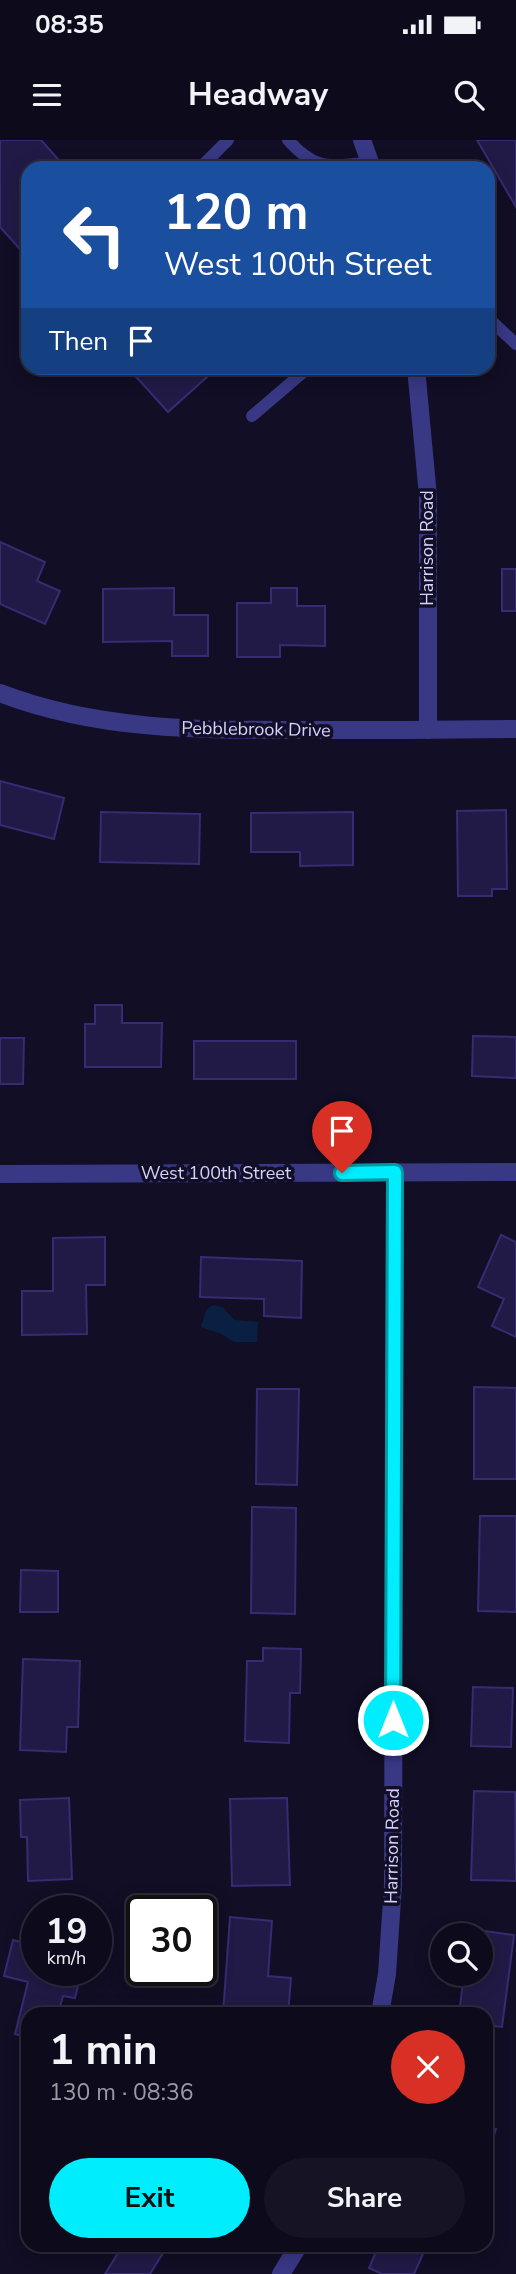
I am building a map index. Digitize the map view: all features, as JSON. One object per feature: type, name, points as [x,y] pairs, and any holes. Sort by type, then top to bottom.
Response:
[{"type":"street","points":[[362,140],[369,161]]},
{"type":"street","name":"Harrison Road","points":[[417,375],[428,496],[428,730]]},
{"type":"street","name":"Pebblebrook Drive","points":[[0,693],[36,707],[120,724],[204,730],[516,729]]},
{"type":"street","name":"Harrison Road","points":[[381,2007],[387,1974],[393,1885],[395,1172]]},
{"type":"street","name":"West 100th Street","points":[[0,1174],[516,1172]]},
{"type":"street","points":[[281,2274],[295,2252]]},
{"type":"lane","points":[[207,161],[229,140]]},
{"type":"lane","points":[[288,140],[313,161]]},
{"type":"lane","points":[[495,324],[516,344]]},
{"type":"lane","points":[[252,416],[300,375]]},
{"type":"water","points":[[213,1305],[223,1307],[234,1320],[258,1322],[257,1342],[234,1342],[201,1327],[206,1310]]},
{"type":"building","points":[[0,140],[41,140],[60,161],[21,161],[21,250],[0,227]]},
{"type":"building","points":[[477,140],[516,140],[516,207],[495,171],[495,161],[489,161]]},
{"type":"building","points":[[134,375],[209,375],[168,412]]},
{"type":"building","points":[[0,542],[45,562],[37,581],[60,591],[45,624],[0,604]]},
{"type":"building","points":[[502,569],[516,569],[516,611],[502,611]]},
{"type":"building","points":[[174,588],[174,615],[208,615],[208,656],[172,656],[172,641],[103,642],[103,589]]},
{"type":"building","points":[[271,588],[297,588],[297,606],[325,606],[325,646],[280,645],[280,657],[237,657],[237,603],[271,603]]},
{"type":"building","points":[[0,781],[64,798],[54,839],[0,825]]},
{"type":"building","points":[[506,810],[507,889],[492,889],[492,896],[458,896],[457,811]]},
{"type":"building","points":[[101,812],[200,814],[199,864],[100,862]]},
{"type":"building","points":[[353,812],[353,865],[300,866],[300,852],[251,852],[251,813]]},
{"type":"building","points":[[95,1005],[122,1005],[122,1023],[162,1023],[161,1067],[85,1067],[85,1024],[95,1024]]},
{"type":"building","points":[[473,1036],[516,1037],[516,1078],[472,1076]]},
{"type":"building","points":[[0,1038],[24,1038],[23,1084],[0,1084]]},
{"type":"building","points":[[194,1041],[296,1041],[296,1079],[194,1079]]},
{"type":"building","points":[[501,1235],[516,1242],[516,1337],[492,1326],[504,1299],[478,1287]]},
{"type":"building","points":[[105,1237],[105,1285],[86,1285],[87,1334],[22,1335],[22,1291],[53,1291],[53,1238]]},
{"type":"building","points":[[201,1257],[302,1261],[301,1318],[264,1316],[264,1299],[200,1297]]},
{"type":"building","points":[[474,1387],[516,1388],[516,1479],[474,1479]]},
{"type":"building","points":[[257,1389],[299,1389],[297,1485],[256,1484]]},
{"type":"building","points":[[252,1507],[296,1508],[295,1614],[251,1613]]},
{"type":"building","points":[[480,1516],[516,1516],[516,1612],[478,1611]]},
{"type":"building","points":[[21,1570],[58,1571],[58,1612],[20,1612]]},
{"type":"building","points":[[263,1648],[301,1649],[300,1693],[290,1693],[289,1743],[245,1741],[247,1661],[263,1661]]},
{"type":"building","points":[[23,1659],[80,1661],[78,1727],[67,1727],[66,1752],[20,1750]]},
{"type":"building","points":[[473,1687],[513,1688],[511,1747],[471,1746]]},
{"type":"building","points":[[474,1791],[515,1792],[516,1881],[471,1880]]},
{"type":"building","points":[[69,1798],[72,1879],[28,1881],[27,1837],[21,1837],[20,1800]]},
{"type":"building","points":[[287,1798],[290,1885],[232,1886],[230,1799]]},
{"type":"building","points":[[230,1917],[272,1921],[268,1976],[291,1978],[289,2007],[224,2007]]},
{"type":"building","points":[[493,1932],[514,1935],[502,2027],[493,2026],[493,2007],[460,2007],[462,1986],[493,1986]]},
{"type":"building","points":[[13,1940],[21,1942],[21,1980],[4,1976]]},
{"type":"building","points":[[27,1986],[78,1986],[75,1998],[63,1996],[60,2007],[22,2007]]},
{"type":"building","points":[[21,2010],[21,2036],[15,2034]]},
{"type":"building","points":[[119,2252],[164,2252],[150,2274],[105,2274]]},
{"type":"building","points":[[376,2252],[424,2252],[414,2274],[382,2274],[369,2268]]},
{"type":"route","points":[[342,1173],[395,1172],[393,1720]]}]
